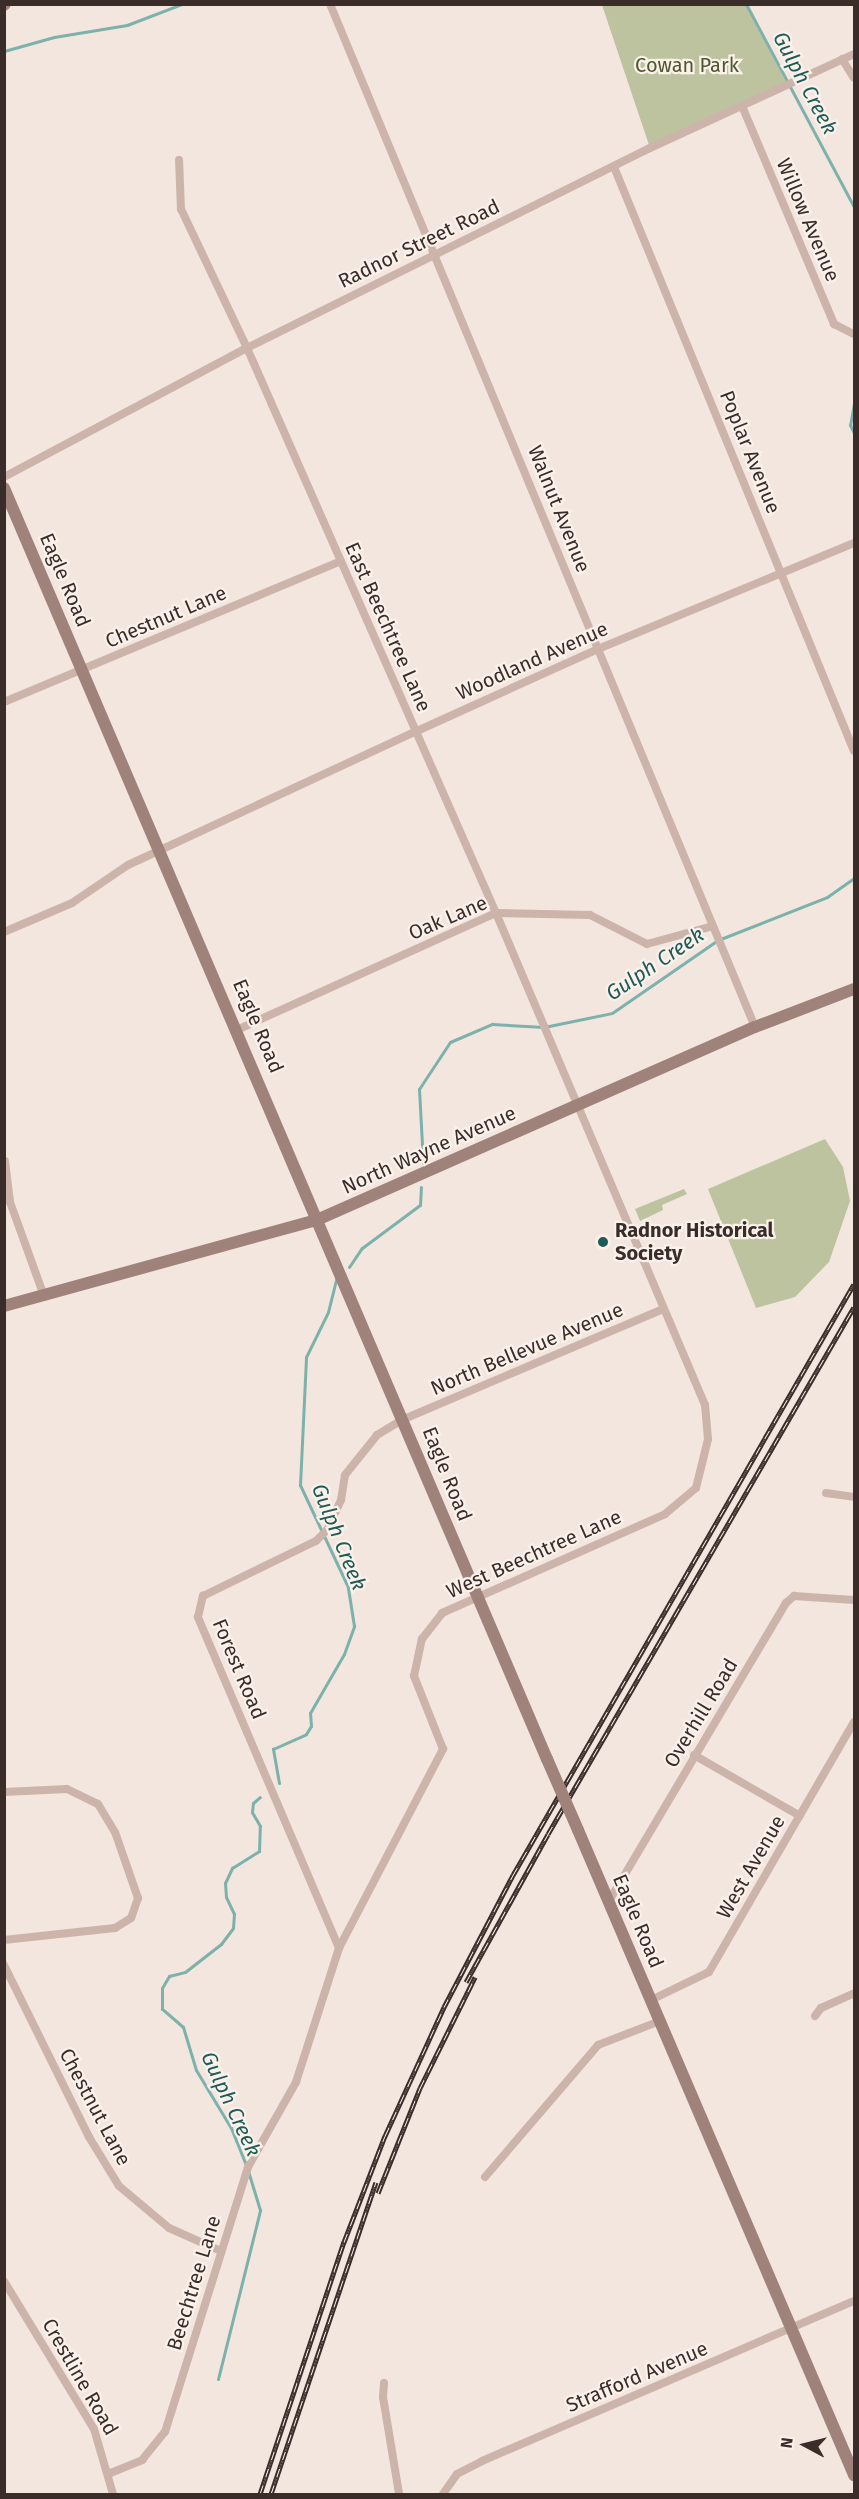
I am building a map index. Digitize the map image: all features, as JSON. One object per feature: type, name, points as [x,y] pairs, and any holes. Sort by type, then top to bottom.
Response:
[{"type":"street","name":"Walnut Avenue","points":[[330,4],[436,254],[755,1027]]},
{"type":"street","name":"Radnor Street Road","points":[[4,477],[247,348],[436,254],[855,54]]},
{"type":"street","points":[[842,59],[855,78]]},
{"type":"street","name":"Willow Avenue","points":[[742,106],[834,324],[855,334]]},
{"type":"street","name":"East Beechtree Lane","points":[[179,160],[181,209],[247,348],[417,731],[578,1106]]},
{"type":"street","name":"Poplar Avenue","points":[[615,167],[855,751]]},
{"type":"street","name":"Eagle Road","points":[[4,488],[320,1219],[476,1598],[794,2328],[855,2475]]},
{"type":"street","name":"Woodland Avenue","points":[[4,933],[72,903],[108,877],[162,850],[417,731],[598,649],[855,543]]},
{"type":"street","name":"Chestnut Lane","points":[[4,702],[341,561]]},
{"type":"street","name":"Oak Lane","points":[[239,1029],[496,913],[590,915],[647,944],[713,926]]},
{"type":"street","name":"North Wayne Avenue","points":[[4,1306],[320,1219],[755,1027],[855,989]]},
{"type":"street","name":"West Beechtree Lane","points":[[296,2082],[339,1948],[443,1749],[414,1676],[422,1639],[442,1614],[665,1514],[696,1488],[708,1439],[705,1405],[578,1106]]},
{"type":"street","points":[[4,1161],[10,1202],[44,1296]]},
{"type":"street","name":"North Bellevue Avenue","points":[[404,1419],[663,1309]]},
{"type":"street","name":"Forest Road","points":[[339,1948],[198,1617],[203,1596],[316,1541],[327,1530],[341,1500],[345,1475],[356,1458],[377,1435],[404,1419]]},
{"type":"street","points":[[826,1493],[855,1497]]},
{"type":"street","name":"Overhill Road","points":[[609,1901],[786,1603],[794,1596],[855,1600]]},
{"type":"street","name":"West Avenue","points":[[651,2000],[709,1972],[855,1722]]},
{"type":"street","points":[[694,1755],[800,1816]]},
{"type":"street","points":[[4,1792],[67,1789],[98,1804],[115,1832],[138,1898],[131,1918],[115,1928],[4,1940]]},
{"type":"street","name":"Chestnut Lane","points":[[4,1965],[89,2137],[114,2180],[136,2204],[162,2223],[221,2251]]},
{"type":"street","points":[[815,2016],[821,2008],[855,1993]]},
{"type":"street","points":[[484,2177],[598,2046],[660,2020]]},
{"type":"street","name":"Beechtree Lane","points":[[108,2474],[142,2460],[165,2432],[248,2168],[296,2082]]},
{"type":"street","name":"Crestline Road","points":[[4,2281],[94,2429],[113,2494]]},
{"type":"street","name":"Strafford Avenue","points":[[442,2494],[457,2474],[482,2461],[855,2301]]},
{"type":"street","points":[[384,2383],[383,2397],[399,2494]]},
{"type":"green space","name":"Cowan Park","points":[[602,5],[746,5],[788,86],[650,148]]},
{"type":"green space","points":[[825,1139],[843,1167],[850,1201],[829,1262],[795,1297],[756,1308],[708,1189]]},
{"type":"green space","points":[[684,1189],[687,1194],[662,1205],[663,1210],[640,1221],[635,1209]]},
{"type":"waterway","points":[[4,51],[54,37],[127,25],[182,4]]},
{"type":"waterway","name":"Gulph Creek","points":[[746,4],[854,207]]},
{"type":"waterway","name":"Gulph Creek","points":[[854,403],[850,425],[854,433]]},
{"type":"waterway","name":"Gulph Creek","points":[[423,1163],[419,1089],[450,1042],[492,1024],[544,1027],[612,1013],[718,940],[827,897],[854,878]]},
{"type":"waterway","name":"Gulph Creek","points":[[349,1267],[362,1248],[420,1205],[421,1187]]},
{"type":"waterway","name":"Gulph Creek","points":[[279,1783],[273,1749],[306,1734],[311,1726],[310,1713],[344,1654],[354,1626],[348,1587],[300,1485],[306,1357],[328,1312],[336,1279]]},
{"type":"waterway","name":"Gulph Creek","points":[[246,2165],[231,2128],[196,2070],[183,2027],[162,2009],[162,1988],[169,1976],[185,1972],[221,1944],[233,1928],[234,1914],[226,1897],[225,1883],[232,1868],[259,1851],[260,1826],[252,1812],[253,1803],[260,1797]]},
{"type":"waterway","name":"Gulph Creek","points":[[218,2379],[260,2210],[248,2171]]},
{"type":"railway","points":[[260,2494],[344,2242],[385,2136],[444,2007],[513,1875],[854,1284]]},
{"type":"railway","points":[[466,1982],[548,1834],[854,1307]]},
{"type":"railway","points":[[378,2193],[420,2088],[475,1977]]},
{"type":"railway","points":[[271,2494],[376,2182]]},
{"type":"place","name":"Radnor Historical Society","points":[[603,1242]]}]
